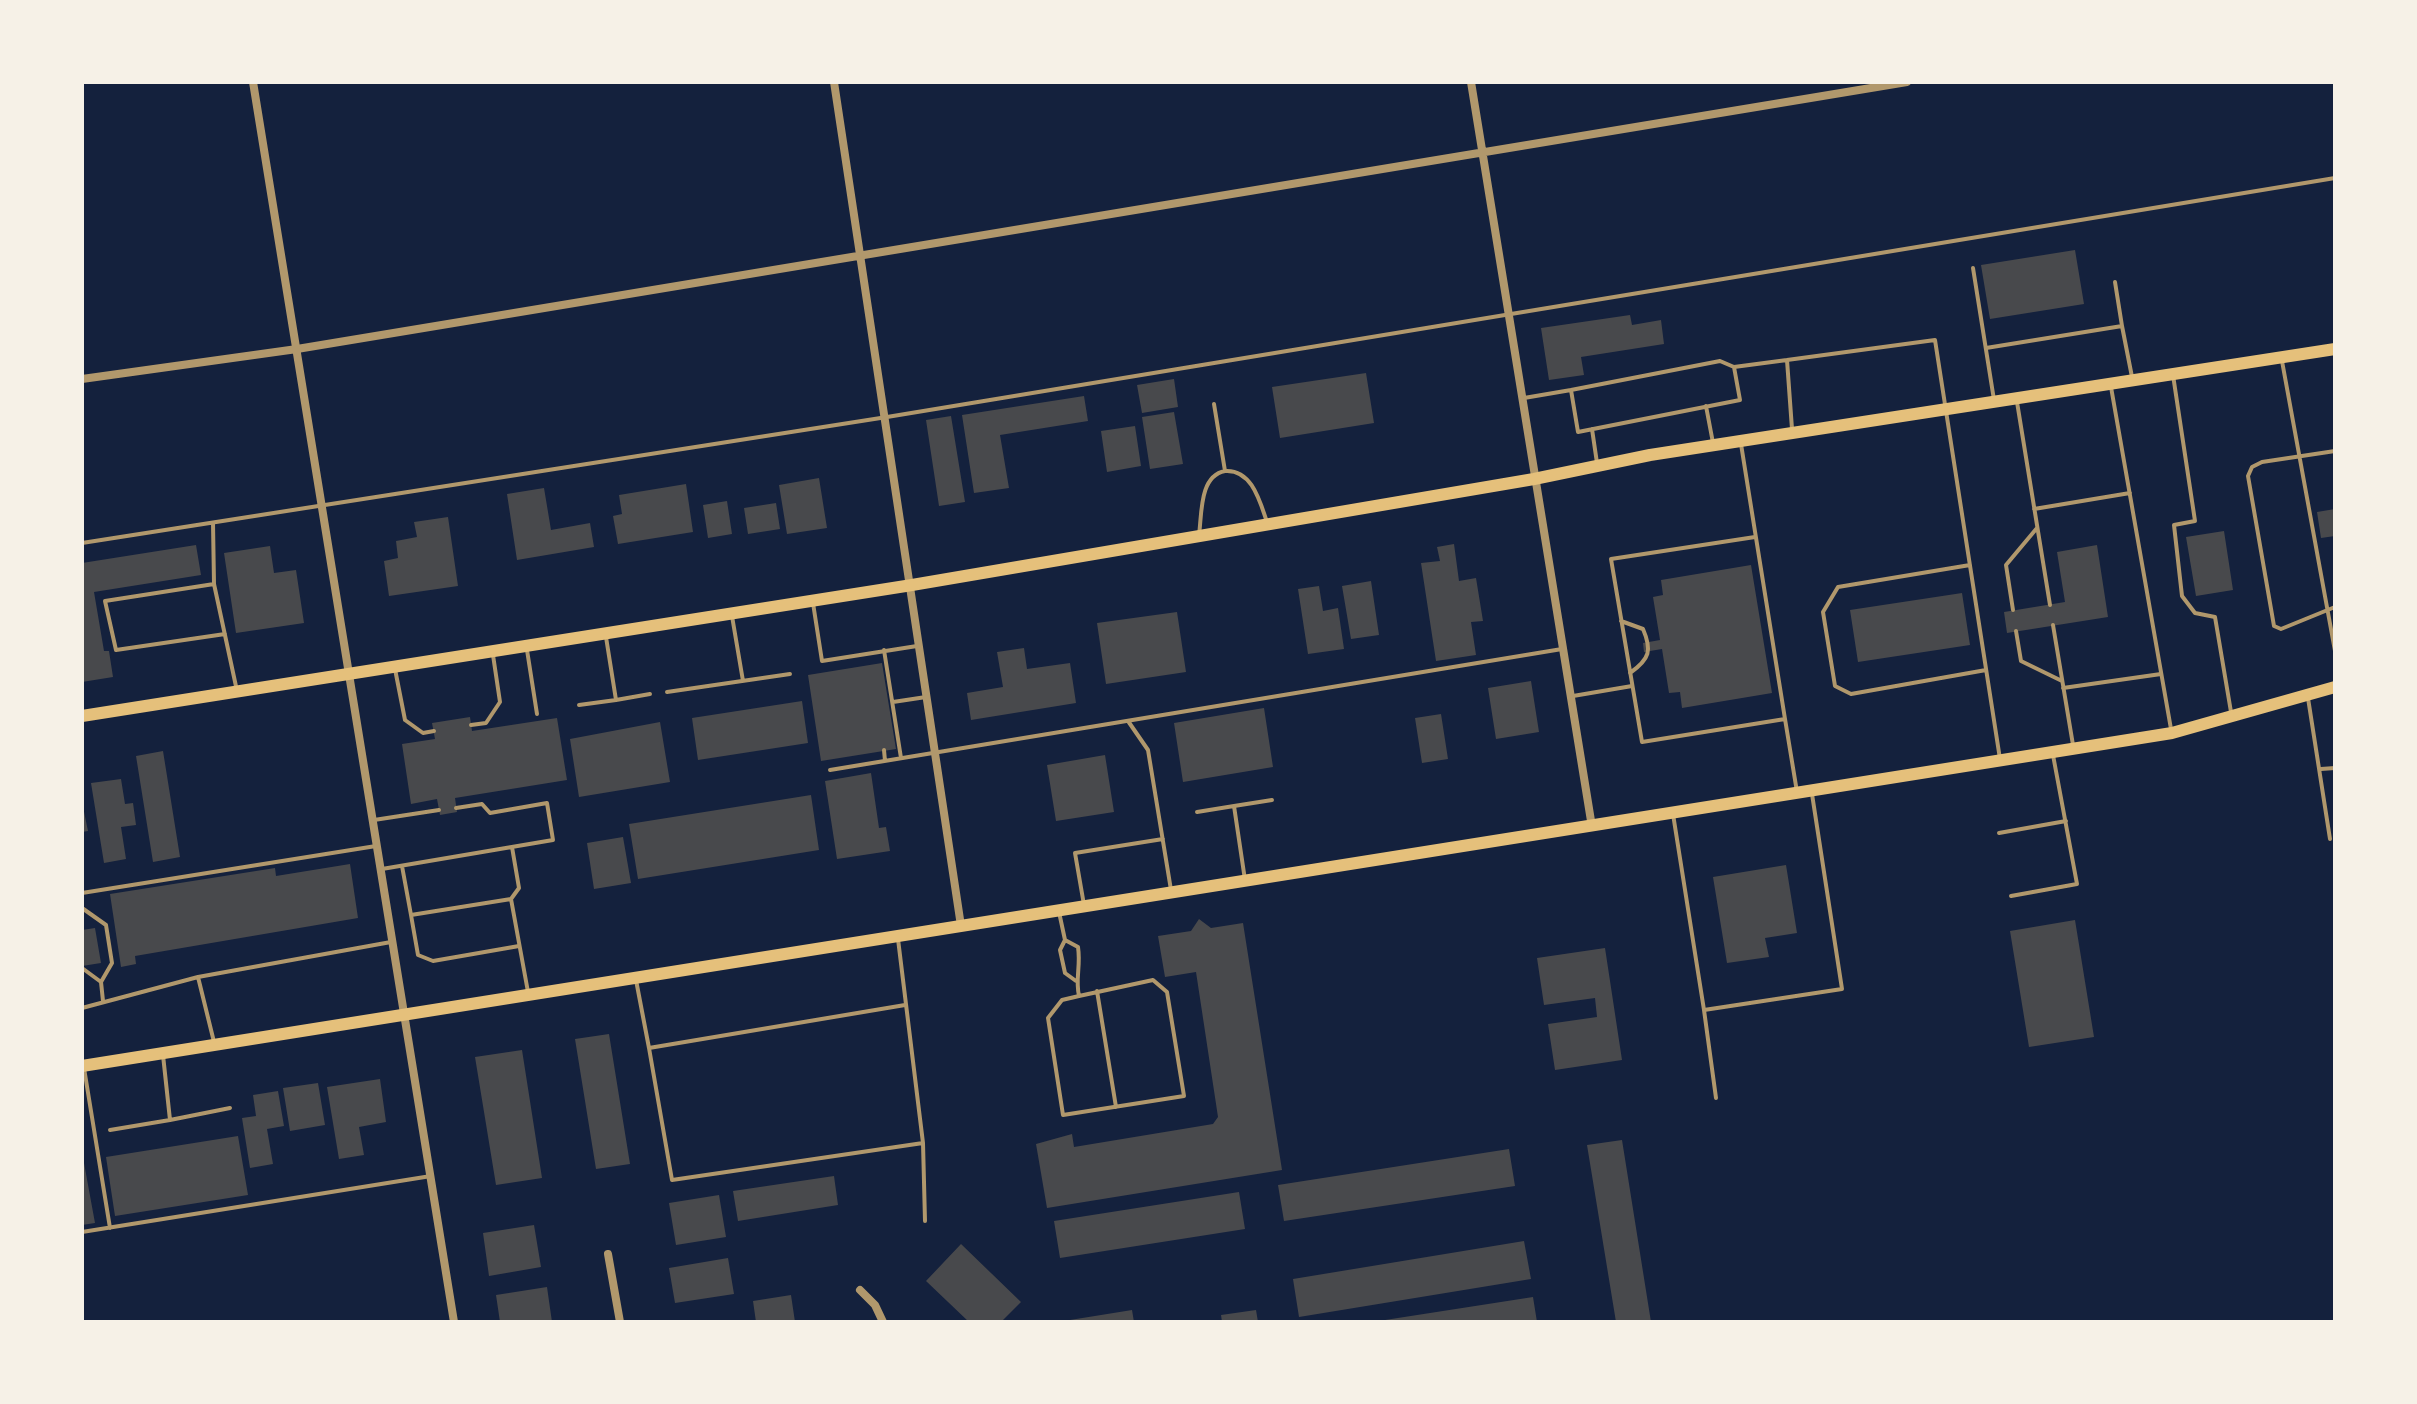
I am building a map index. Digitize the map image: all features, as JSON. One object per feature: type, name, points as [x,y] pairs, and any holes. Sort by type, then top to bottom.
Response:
[{"type":"main road","points":[[82,716],[352,676],[912,585],[1741,441],[2335,349]]},
{"type":"main road","points":[[83,1066],[2172,733],[2335,687]]},
{"type":"street","points":[[253,82],[352,676],[454,1322]]},
{"type":"street","points":[[834,82],[863,257],[961,926]]},
{"type":"street","points":[[1471,82],[1592,827]]},
{"type":"street","points":[[82,379],[297,349],[863,257],[1907,82]]},
{"type":"street","points":[[608,1254],[620,1322]]},
{"type":"street","points":[[860,1290],[875,1305],[883,1322]]},
{"type":"lane","points":[[82,543],[887,417],[2335,178]]},
{"type":"lane","points":[[1973,268],[1995,402]]},
{"type":"lane","points":[[2115,282],[2132,381]]},
{"type":"lane","points":[[1986,348],[2122,326]]},
{"type":"lane","points":[[1522,399],[1720,361],[1734,367],[1935,340],[2000,761]]},
{"type":"lane","points":[[2281,359],[2335,651]]},
{"type":"lane","points":[[1787,360],[1792,433]]},
{"type":"lane","points":[[1571,390],[1578,432],[1740,400],[1734,367]]},
{"type":"lane","points":[[2173,375],[2195,521],[2174,525],[2182,596],[2195,613],[2215,617],[2232,718]]},
{"type":"lane","points":[[2111,385],[2172,733]]},
{"type":"lane","points":[[2016,399],[2050,605]]},
{"type":"lane","points":[[1214,404],[1225,471]]},
{"type":"lane","points":[[1706,406],[1713,446]]},
{"type":"lane","points":[[1592,429],[1598,465]]},
{"type":"lane","points":[[1741,441],[1797,794]]},
{"type":"lane","points":[[2335,451],[2262,462],[2252,467],[2248,476],[2270,620],[2281,629],[2335,607]]},
{"type":"lane","points":[[1199,536],[1209,480],[1225,471],[1243,475],[1254,488],[1268,524]]},
{"type":"lane","points":[[2034,509],[2130,493]]},
{"type":"lane","points":[[213,522],[214,584],[237,693]]},
{"type":"lane","points":[[2013,610],[2006,565],[2037,528]]},
{"type":"lane","points":[[1755,537],[1611,559],[1621,621],[1642,742],[1785,719]]},
{"type":"lane","points":[[1970,565],[1838,587],[1823,612],[1835,686],[1851,694],[1986,670]]},
{"type":"lane","points":[[214,584],[105,601],[116,650],[225,634]]},
{"type":"lane","points":[[812,601],[822,661],[921,645]]},
{"type":"lane","points":[[732,614],[743,681]]},
{"type":"lane","points":[[1621,621],[1643,629],[1650,651],[1644,663],[1630,673]]},
{"type":"lane","points":[[2053,625],[2073,749]]},
{"type":"lane","points":[[2016,631],[2021,661],[2062,681]]},
{"type":"lane","points":[[606,634],[616,700]]},
{"type":"lane","points":[[527,647],[537,714]]},
{"type":"lane","points":[[830,770],[1562,649]]},
{"type":"lane","points":[[884,650],[901,758]]},
{"type":"lane","points":[[471,725],[486,723],[500,702],[493,653]]},
{"type":"lane","points":[[395,669],[405,720],[423,733],[434,731]]},
{"type":"lane","points":[[667,692],[790,674]]},
{"type":"lane","points":[[2063,688],[2161,674]]},
{"type":"lane","points":[[1570,697],[1632,686]]},
{"type":"lane","points":[[579,705],[650,694]]},
{"type":"lane","points":[[2308,696],[2330,839]]},
{"type":"lane","points":[[893,702],[928,697]]},
{"type":"lane","points":[[1128,721],[1148,750],[1172,893]]},
{"type":"lane","points":[[884,750],[885,761]]},
{"type":"lane","points":[[2011,896],[2077,884],[2053,753]]},
{"type":"lane","points":[[2321,769],[2335,768]]},
{"type":"lane","points":[[1704,1010],[1842,989],[1812,792]]},
{"type":"lane","points":[[1197,812],[1272,800]]},
{"type":"lane","points":[[382,869],[553,840],[547,803],[490,813],[482,804],[456,808]]},
{"type":"lane","points":[[1234,806],[1245,882]]},
{"type":"lane","points":[[374,820],[439,810]]},
{"type":"lane","points":[[1673,814],[1716,1098]]},
{"type":"lane","points":[[1999,833],[2066,821]]},
{"type":"lane","points":[[1084,907],[1075,853],[1163,839]]},
{"type":"lane","points":[[82,893],[379,846]]},
{"type":"lane","points":[[411,915],[511,899],[519,888],[512,847]]},
{"type":"lane","points":[[402,866],[418,955],[433,961],[519,946]]},
{"type":"lane","points":[[511,899],[528,994]]},
{"type":"lane","points":[[82,908],[106,925],[112,963],[101,982],[103,1001]]},
{"type":"lane","points":[[1059,911],[1065,940],[1060,950],[1065,973],[1076,981]]},
{"type":"lane","points":[[898,936],[923,1143],[925,1221]]},
{"type":"lane","points":[[1065,940],[1078,947],[1081,970],[1076,981],[1079,996]]},
{"type":"lane","points":[[82,1008],[198,977],[394,941]]},
{"type":"lane","points":[[82,968],[101,982]]},
{"type":"lane","points":[[198,977],[214,1044]]},
{"type":"lane","points":[[636,977],[672,1180],[923,1143]]},
{"type":"lane","points":[[1153,980],[1167,992],[1184,1096],[1063,1115],[1048,1018],[1062,1000],[1097,991],[1153,980]]},
{"type":"lane","points":[[1097,991],[1116,1107]]},
{"type":"lane","points":[[649,1048],[905,1005]]},
{"type":"lane","points":[[162,1053],[170,1120]]},
{"type":"lane","points":[[83,1066],[110,1228]]},
{"type":"lane","points":[[110,1130],[230,1108]]},
{"type":"lane","points":[[82,1232],[431,1176]]},
{"type":"building","points":[[2075,250],[2084,304],[1990,319],[1981,265]]},
{"type":"building","points":[[1630,315],[1632,325],[1661,320],[1664,344],[1581,357],[1584,375],[1549,380],[1541,328]]},
{"type":"building","points":[[1366,373],[1374,423],[1280,438],[1272,387]]},
{"type":"building","points":[[1174,379],[1178,407],[1142,413],[1137,385]]},
{"type":"building","points":[[1084,396],[1088,421],[1000,435],[1009,488],[974,493],[962,415]]},
{"type":"building","points":[[1174,412],[1183,464],[1150,469],[1142,417]]},
{"type":"building","points":[[951,416],[965,502],[939,506],[926,420]]},
{"type":"building","points":[[1135,426],[1141,466],[1107,472],[1101,431]]},
{"type":"building","points":[[819,478],[827,528],[787,534],[779,485]]},
{"type":"building","points":[[686,484],[693,532],[618,544],[613,516],[622,514],[619,495]]},
{"type":"building","points":[[544,488],[551,530],[590,523],[594,547],[517,560],[507,494]]},
{"type":"building","points":[[727,501],[732,534],[708,538],[703,505]]},
{"type":"building","points":[[776,503],[780,529],[748,534],[744,508]]},
{"type":"building","points":[[2335,509],[2335,536],[2321,538],[2317,512]]},
{"type":"building","points":[[448,517],[458,586],[389,596],[384,561],[398,558],[396,541],[417,537],[414,522]]},
{"type":"building","points":[[2224,531],[2233,590],[2196,596],[2186,537]]},
{"type":"building","points":[[1454,544],[1459,581],[1476,578],[1483,621],[1471,622],[1476,655],[1436,661],[1421,563],[1440,561],[1437,547]]},
{"type":"building","points":[[196,545],[201,575],[94,592],[104,651],[109,651],[113,677],[82,682],[82,563]]},
{"type":"building","points":[[2097,545],[2108,617],[2007,633],[2004,612],[2065,602],[2057,552]]},
{"type":"building","points":[[270,546],[274,573],[296,570],[304,623],[236,633],[224,553]]},
{"type":"building","points":[[1751,565],[1772,693],[1682,708],[1680,692],[1669,693],[1662,649],[1644,652],[1643,643],[1660,640],[1653,597],[1663,595],[1661,580]]},
{"type":"building","points":[[1371,581],[1379,635],[1351,639],[1342,586]]},
{"type":"building","points":[[1319,586],[1323,611],[1338,608],[1344,649],[1308,654],[1298,589]]},
{"type":"building","points":[[1962,593],[1970,645],[1858,662],[1850,610]]},
{"type":"building","points":[[1177,612],[1186,672],[1106,684],[1097,623]]},
{"type":"building","points":[[1024,648],[1027,669],[1070,663],[1076,703],[971,720],[967,693],[1003,687],[997,652]]},
{"type":"building","points":[[882,663],[896,749],[821,761],[808,675]]},
{"type":"building","points":[[1531,681],[1539,732],[1496,739],[1488,688]]},
{"type":"building","points":[[802,701],[808,743],[698,760],[692,718]]},
{"type":"building","points":[[1264,708],[1273,767],[1183,782],[1174,723]]},
{"type":"building","points":[[1441,714],[1448,759],[1422,763],[1415,718]]},
{"type":"building","points":[[470,717],[472,731],[557,718],[567,780],[455,798],[457,812],[440,815],[437,799],[411,804],[402,744],[435,739],[432,723]]},
{"type":"building","points":[[660,722],[670,782],[579,797],[570,739]]},
{"type":"building","points":[[163,751],[180,857],[153,862],[136,756]]},
{"type":"building","points":[[1105,755],[1114,812],[1056,821],[1047,765]]},
{"type":"building","points":[[871,773],[879,828],[886,827],[890,851],[837,859],[825,781]]},
{"type":"building","points":[[121,779],[125,804],[133,803],[136,825],[121,827],[126,859],[104,863],[91,783]]},
{"type":"building","points":[[811,795],[819,850],[638,879],[629,824]]},
{"type":"building","points":[[82,802],[88,831],[82,832]]},
{"type":"building","points":[[623,837],[631,883],[594,889],[587,843]]},
{"type":"building","points":[[350,864],[358,918],[135,956],[136,964],[121,967],[110,894],[275,868],[276,876]]},
{"type":"building","points":[[1786,865],[1797,933],[1765,938],[1769,957],[1727,963],[1713,877]]},
{"type":"building","points":[[1199,919],[1211,928],[1243,923],[1282,1170],[1047,1208],[1036,1144],[1072,1134],[1074,1147],[1213,1124],[1218,1117],[1196,972],[1165,977],[1158,936],[1191,931]]},
{"type":"building","points":[[2075,920],[2094,1037],[2029,1047],[2010,931]]},
{"type":"building","points":[[95,928],[101,963],[82,966],[82,930]]},
{"type":"building","points":[[1605,948],[1622,1060],[1555,1070],[1548,1024],[1597,1017],[1595,998],[1544,1005],[1537,958]]},
{"type":"building","points":[[609,1034],[630,1164],[596,1169],[575,1039]]},
{"type":"building","points":[[522,1050],[542,1178],[496,1185],[475,1057]]},
{"type":"building","points":[[380,1079],[386,1122],[359,1127],[364,1155],[339,1159],[327,1087]]},
{"type":"building","points":[[318,1083],[325,1125],[290,1131],[283,1088]]},
{"type":"building","points":[[278,1091],[284,1126],[267,1129],[273,1164],[250,1168],[242,1118],[256,1116],[253,1095]]},
{"type":"building","points":[[238,1136],[248,1195],[115,1216],[106,1157]]},
{"type":"building","points":[[1622,1140],[1651,1322],[1616,1322],[1587,1145]]},
{"type":"building","points":[[1509,1149],[1515,1186],[1284,1221],[1278,1185]]},
{"type":"building","points":[[82,1152],[95,1223],[82,1225]]},
{"type":"building","points":[[834,1176],[838,1205],[738,1221],[733,1191]]},
{"type":"building","points":[[1239,1192],[1245,1229],[1060,1258],[1054,1221]]},
{"type":"building","points":[[719,1195],[726,1237],[676,1245],[669,1203]]},
{"type":"building","points":[[534,1225],[541,1267],[489,1276],[483,1233]]},
{"type":"building","points":[[1524,1241],[1531,1279],[1299,1317],[1293,1279]]},
{"type":"building","points":[[961,1244],[1021,1302],[1001,1322],[969,1322],[926,1281]]},
{"type":"building","points":[[728,1258],[734,1294],[675,1303],[669,1268]]},
{"type":"building","points":[[547,1287],[552,1322],[500,1322],[496,1295]]},
{"type":"building","points":[[791,1295],[795,1322],[756,1322],[753,1301]]},
{"type":"building","points":[[1533,1297],[1537,1322],[1385,1322],[1385,1320]]},
{"type":"building","points":[[1132,1310],[1134,1322],[1070,1322],[1070,1320]]},
{"type":"building","points":[[1256,1310],[1258,1322],[1222,1322],[1221,1315]]}]
